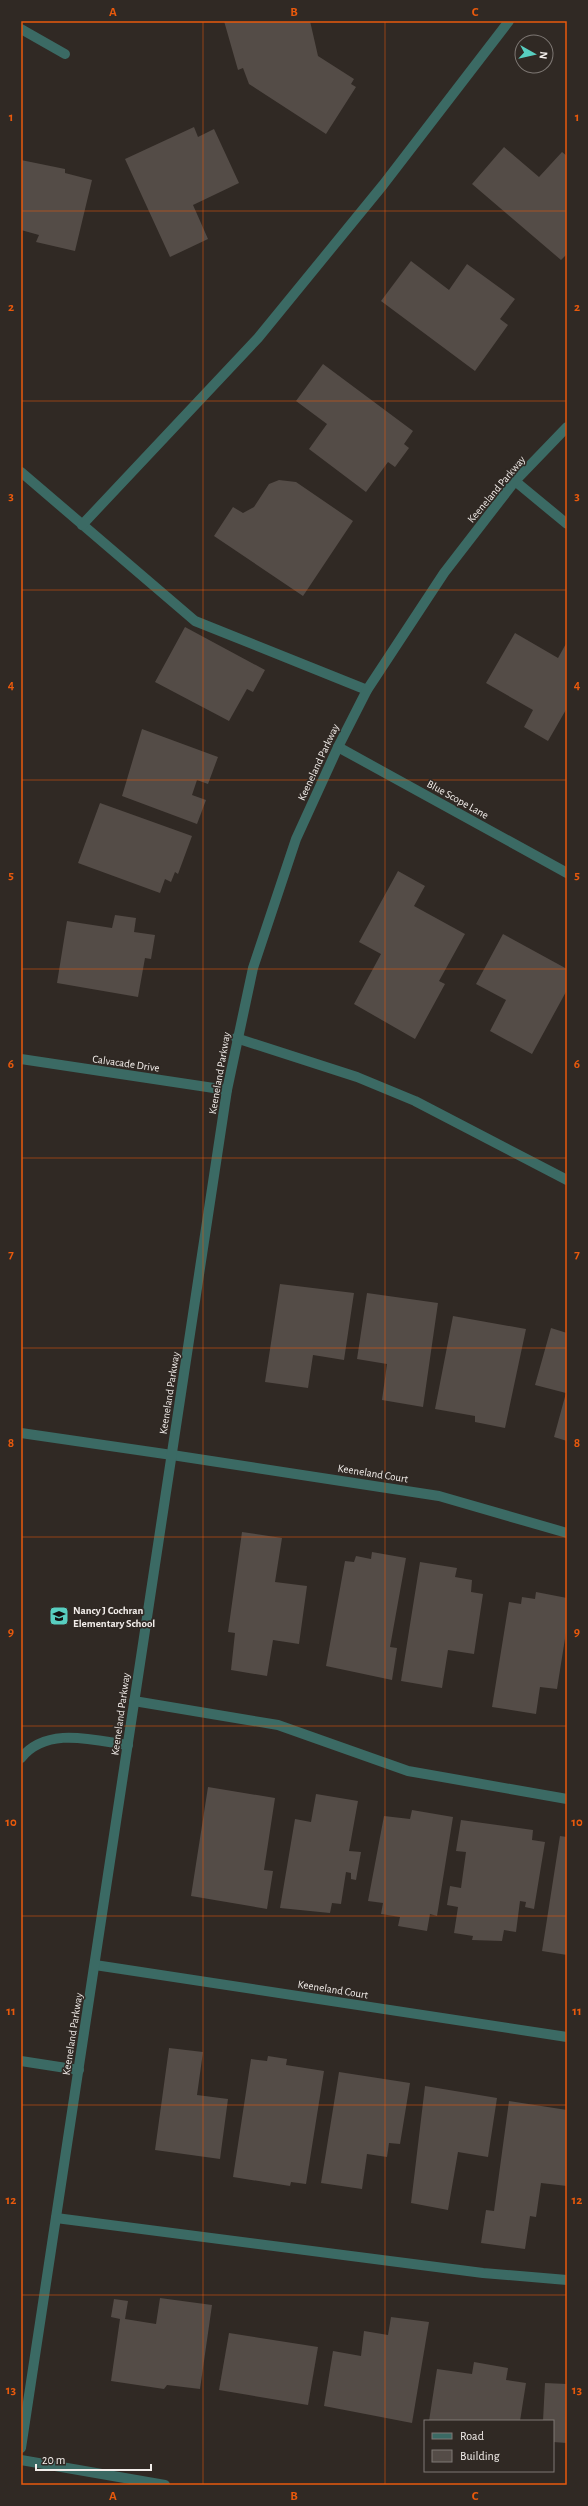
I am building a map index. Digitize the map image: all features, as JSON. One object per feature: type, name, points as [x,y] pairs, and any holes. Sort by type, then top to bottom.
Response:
[{"type":"street","points":[[82,525],[258,338],[383,185],[509,21]]},
{"type":"street","points":[[21,29],[65,54]]},
{"type":"street","name":"Keeneland Parkway","points":[[21,2448],[227,1090],[236,1038],[253,968],[296,839],[338,747],[367,690],[444,573],[515,481],[567,427]]},
{"type":"street","points":[[21,472],[195,621],[367,690]]},
{"type":"street","points":[[515,481],[567,524]]},
{"type":"street","name":"Blue Scope Lane","points":[[338,747],[567,873]]},
{"type":"street","points":[[236,1038],[357,1077],[415,1101],[567,1180]]},
{"type":"street","name":"Calvacade Drive","points":[[21,1059],[227,1090]]},
{"type":"street","name":"Keeneland Court","points":[[21,1432],[439,1496],[567,1533]]},
{"type":"street","points":[[134,1701],[278,1725],[408,1771],[567,1799]]},
{"type":"street","points":[[21,1758],[40,1743],[54,1738],[69,1737],[128,1745]]},
{"type":"street","name":"Keeneland Court","points":[[94,1965],[567,2037]]},
{"type":"street","points":[[21,2061],[79,2070]]},
{"type":"street","points":[[56,2218],[483,2273],[567,2280]]},
{"type":"street","points":[[21,2460],[165,2485]]},
{"type":"building","points":[[224,21],[310,21],[318,56],[354,79],[351,84],[356,87],[326,134],[249,84],[243,68],[238,70]]},
{"type":"building","points":[[194,127],[198,137],[214,129],[239,183],[193,205],[208,239],[170,257],[125,159]]},
{"type":"building","points":[[504,147],[539,177],[562,152],[567,156],[567,254],[561,260],[472,184]]},
{"type":"building","points":[[21,160],[65,169],[65,173],[92,180],[75,251],[36,242],[39,235],[21,230]]},
{"type":"building","points":[[411,261],[449,290],[467,264],[515,299],[500,319],[508,325],[475,371],[381,301]]},
{"type":"building","points":[[323,364],[413,431],[404,444],[409,448],[395,467],[388,462],[366,492],[309,449],[327,424],[296,401]]},
{"type":"building","points":[[279,480],[296,482],[353,521],[303,596],[214,536],[233,507],[243,513],[254,507],[269,484]]},
{"type":"building","points":[[185,627],[265,670],[253,692],[247,689],[229,721],[155,682]]},
{"type":"building","points":[[515,633],[558,658],[567,642],[567,708],[548,741],[524,727],[533,710],[486,683]]},
{"type":"building","points":[[142,729],[218,757],[208,784],[197,780],[192,795],[206,800],[197,824],[122,796]]},
{"type":"building","points":[[100,803],[192,836],[178,874],[175,872],[171,882],[165,879],[160,893],[78,863]]},
{"type":"building","points":[[398,871],[425,886],[414,906],[465,934],[439,981],[445,984],[415,1039],[354,1004],[381,954],[359,942]]},
{"type":"building","points":[[115,915],[136,918],[134,932],[155,935],[151,959],[145,958],[138,997],[57,983],[67,921],[112,928]]},
{"type":"building","points":[[503,934],[567,969],[567,990],[532,1054],[490,1031],[506,1000],[476,984]]},
{"type":"building","points":[[280,1284],[354,1293],[344,1360],[313,1355],[308,1388],[265,1382]]},
{"type":"building","points":[[367,1293],[438,1303],[423,1407],[382,1400],[387,1364],[357,1359]]},
{"type":"building","points":[[453,1316],[526,1329],[505,1428],[475,1422],[475,1416],[435,1409]]},
{"type":"building","points":[[551,1328],[567,1333],[567,1441],[554,1437],[566,1393],[535,1385]]},
{"type":"building","points":[[242,1532],[282,1538],[275,1582],[307,1586],[299,1644],[273,1640],[267,1676],[231,1670],[235,1633],[228,1632]]},
{"type":"building","points":[[372,1552],[406,1558],[390,1647],[397,1648],[392,1680],[326,1666],[345,1561],[354,1562],[356,1556],[371,1559]]},
{"type":"building","points":[[420,1562],[457,1568],[455,1577],[472,1580],[471,1592],[483,1594],[474,1654],[448,1650],[442,1688],[401,1681]]},
{"type":"building","points":[[536,1592],[567,1598],[567,1626],[557,1689],[540,1687],[536,1714],[492,1707],[509,1602],[521,1604],[522,1597],[535,1599]]},
{"type":"building","points":[[208,1787],[275,1798],[264,1870],[273,1871],[267,1909],[191,1896]]},
{"type":"building","points":[[316,1794],[358,1801],[349,1851],[361,1852],[356,1880],[351,1879],[351,1873],[346,1872],[341,1904],[332,1903],[330,1913],[280,1908],[295,1819],[311,1822]]},
{"type":"building","points":[[412,1810],[453,1817],[437,1916],[430,1914],[427,1931],[398,1926],[400,1917],[381,1914],[383,1903],[368,1901],[384,1816],[410,1819]]},
{"type":"building","points":[[461,1820],[533,1830],[532,1840],[545,1842],[534,1909],[525,1907],[526,1902],[520,1901],[516,1932],[504,1930],[502,1941],[472,1940],[473,1936],[454,1933],[458,1907],[447,1905],[450,1886],[461,1888],[466,1852],[456,1851]]},
{"type":"building","points":[[560,1836],[567,1837],[567,1955],[542,1951]]},
{"type":"building","points":[[169,2048],[203,2052],[197,2095],[228,2099],[220,2159],[155,2150]]},
{"type":"building","points":[[268,2056],[287,2059],[286,2065],[324,2071],[306,2184],[291,2182],[290,2186],[233,2177],[251,2059],[267,2061]]},
{"type":"building","points":[[339,2072],[410,2083],[400,2144],[389,2143],[387,2157],[367,2154],[362,2189],[321,2183]]},
{"type":"building","points":[[425,2086],[497,2098],[488,2157],[458,2152],[448,2210],[411,2203]]},
{"type":"building","points":[[509,2101],[567,2110],[567,2186],[541,2183],[536,2217],[530,2216],[525,2249],[481,2243],[486,2210],[494,2211]]},
{"type":"building","points":[[160,2298],[212,2305],[200,2389],[167,2385],[164,2389],[111,2381],[120,2319],[111,2317],[114,2299],[128,2301],[125,2319],[156,2324]]},
{"type":"building","points":[[391,2317],[429,2322],[412,2423],[324,2406],[333,2351],[361,2356],[364,2331],[388,2335]]},
{"type":"building","points":[[229,2333],[318,2347],[308,2405],[219,2390]]},
{"type":"building","points":[[474,2362],[508,2368],[506,2380],[526,2383],[520,2420],[429,2420],[437,2369],[472,2374]]},
{"type":"building","points":[[545,2383],[567,2384],[567,2443],[554,2442],[554,2420],[543,2420]]},
{"type":"place","name":"Nancy J Cochran Elementary School","points":[[59,1616]]}]
